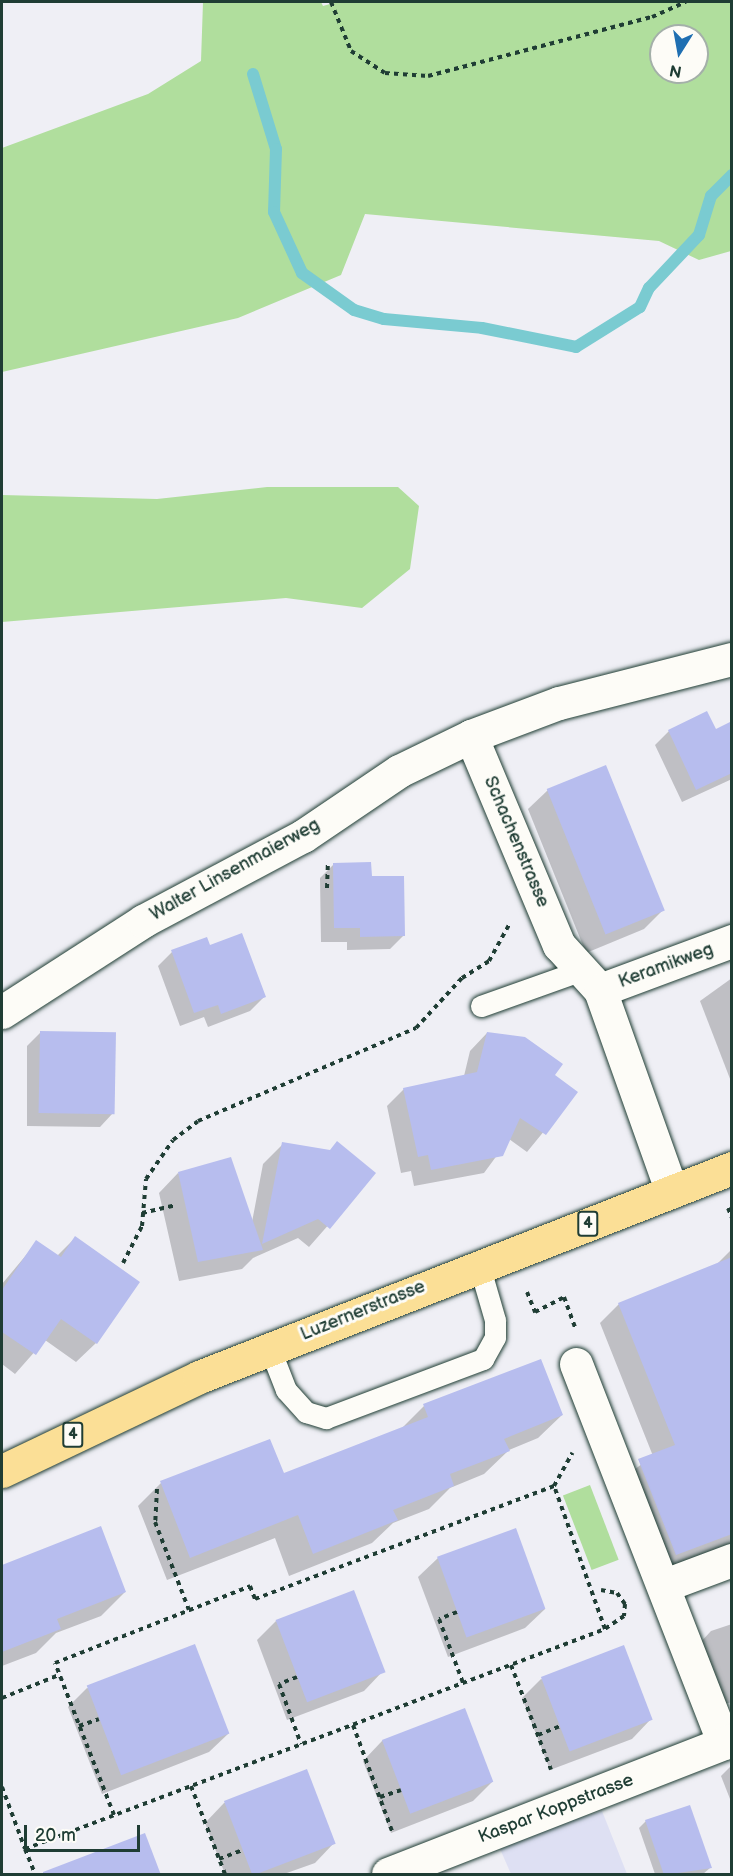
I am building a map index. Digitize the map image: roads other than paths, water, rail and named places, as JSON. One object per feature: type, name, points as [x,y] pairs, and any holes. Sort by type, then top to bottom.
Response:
[{"type":"main road","name":"Luzernerstrasse","points":[[2,1471],[145,1401],[270,1349],[479,1265],[732,1168]]},
{"type":"street","points":[[471,736],[559,703],[732,659]]},
{"type":"street","name":"Schachenstrasse","points":[[471,736],[559,945],[591,980],[672,1192]]},
{"type":"street","name":"Walter Linsenmaierweg","points":[[2,1012],[143,921],[303,836],[399,771],[471,736]]},
{"type":"street","name":"Keramikweg","points":[[591,980],[732,941]]},
{"type":"street","name":"Kaspar Koppstrasse","points":[[397,1871],[728,1742],[576,1364]]},
{"type":"street","points":[[665,1585],[732,1560]]},
{"type":"lane","points":[[481,1006],[591,980]]},
{"type":"lane","points":[[270,1349],[286,1390],[306,1412],[326,1418],[483,1359],[495,1337],[495,1320],[479,1265]]},
{"type":"waterway","points":[[253,74],[276,149],[274,212],[302,273],[354,310],[384,319],[482,328],[576,347],[640,307],[649,288],[699,235],[711,196],[732,175]]}]
